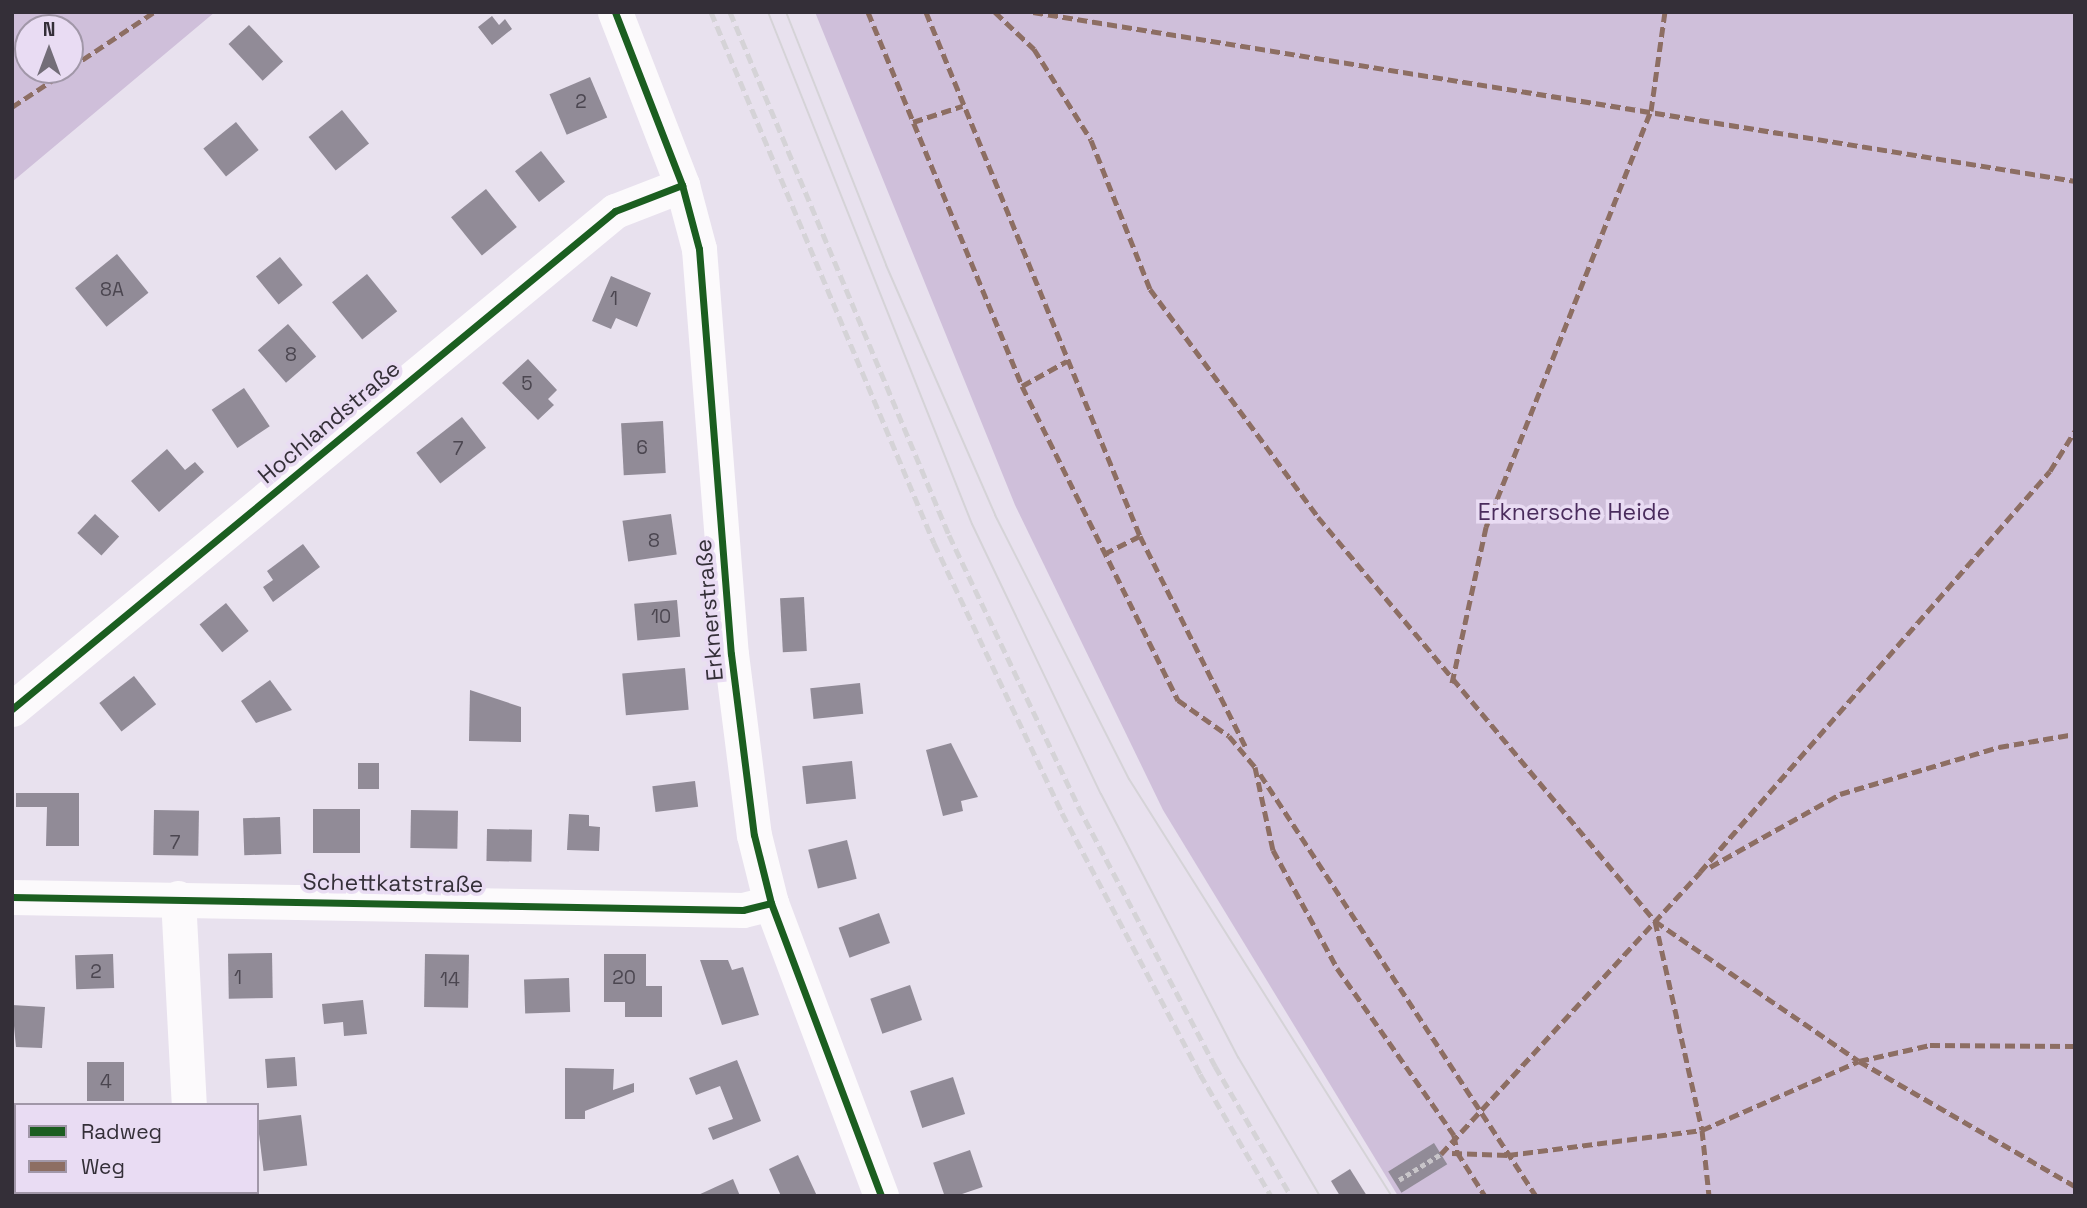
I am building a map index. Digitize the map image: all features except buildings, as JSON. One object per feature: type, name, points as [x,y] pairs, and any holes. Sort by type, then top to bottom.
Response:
[{"type":"street","name":"Erknerstraße","points":[[615,12],[682,185],[699,249],[745,787],[771,904],[881,1196]]},
{"type":"street","name":"Hochlandstraße","points":[[12,709],[615,211],[682,185]]},
{"type":"street","name":"Schettkatstraße","points":[[12,897],[743,910],[771,904]]},
{"type":"street","points":[[178,898],[189,1103]]},
{"type":"path","points":[[1399,1180],[1441,1154]]},
{"type":"green space","points":[[12,12],[215,12],[12,182]]},
{"type":"green space","name":"Erknersche Heide","points":[[815,12],[2075,12],[2075,1196],[1398,1196],[1163,810],[1015,505]]},
{"type":"tram line","points":[[768,12],[972,524],[1101,794],[1238,1057],[1320,1196]]},
{"type":"tram line","points":[[786,12],[886,265],[995,515],[1129,779],[1392,1196]]},
{"type":"railway","points":[[711,12],[934,543],[1062,813],[1200,1074],[1271,1196]]},
{"type":"railway","points":[[730,12],[949,535],[1078,806],[1215,1066],[1291,1196]]},
{"type":"marked path","points":[[84,59],[154,12]]},
{"type":"marked path","points":[[868,12],[1022,386],[1178,700],[1229,736],[1255,767],[1273,850],[1337,968],[1454,1135],[1457,1152],[1485,1196]]},
{"type":"marked path","points":[[926,12],[1140,536],[1245,746]]},
{"type":"marked path","points":[[995,12],[1034,49],[1091,140],[1150,289],[1318,517],[1655,921],[1859,1061],[2075,1186]]},
{"type":"marked path","points":[[1033,12],[2075,181]]},
{"type":"marked path","points":[[1452,683],[1486,527],[1651,111],[1665,12]]},
{"type":"marked path","points":[[12,107],[47,84]]},
{"type":"marked path","points":[[913,122],[962,106]]},
{"type":"marked path","points":[[1022,386],[1067,361]]},
{"type":"marked path","points":[[1441,1154],[1700,872],[2050,471],[2075,431]]},
{"type":"marked path","points":[[1104,554],[1140,536]]},
{"type":"marked path","points":[[1710,867],[1840,794],[1999,747],[2075,734]]},
{"type":"marked path","points":[[1260,774],[1536,1196]]},
{"type":"marked path","points":[[1655,921],[1702,1130],[1709,1196]]},
{"type":"marked path","points":[[1452,1153],[1508,1155],[1702,1130],[1859,1061],[1930,1045],[2075,1046]]},
{"type":"cycle path","points":[[615,12],[682,185],[699,249],[731,654],[754,835],[771,903],[881,1196]]},
{"type":"cycle path","points":[[12,709],[615,211],[682,185]]},
{"type":"cycle path","points":[[12,897],[743,910],[771,903]]}]
